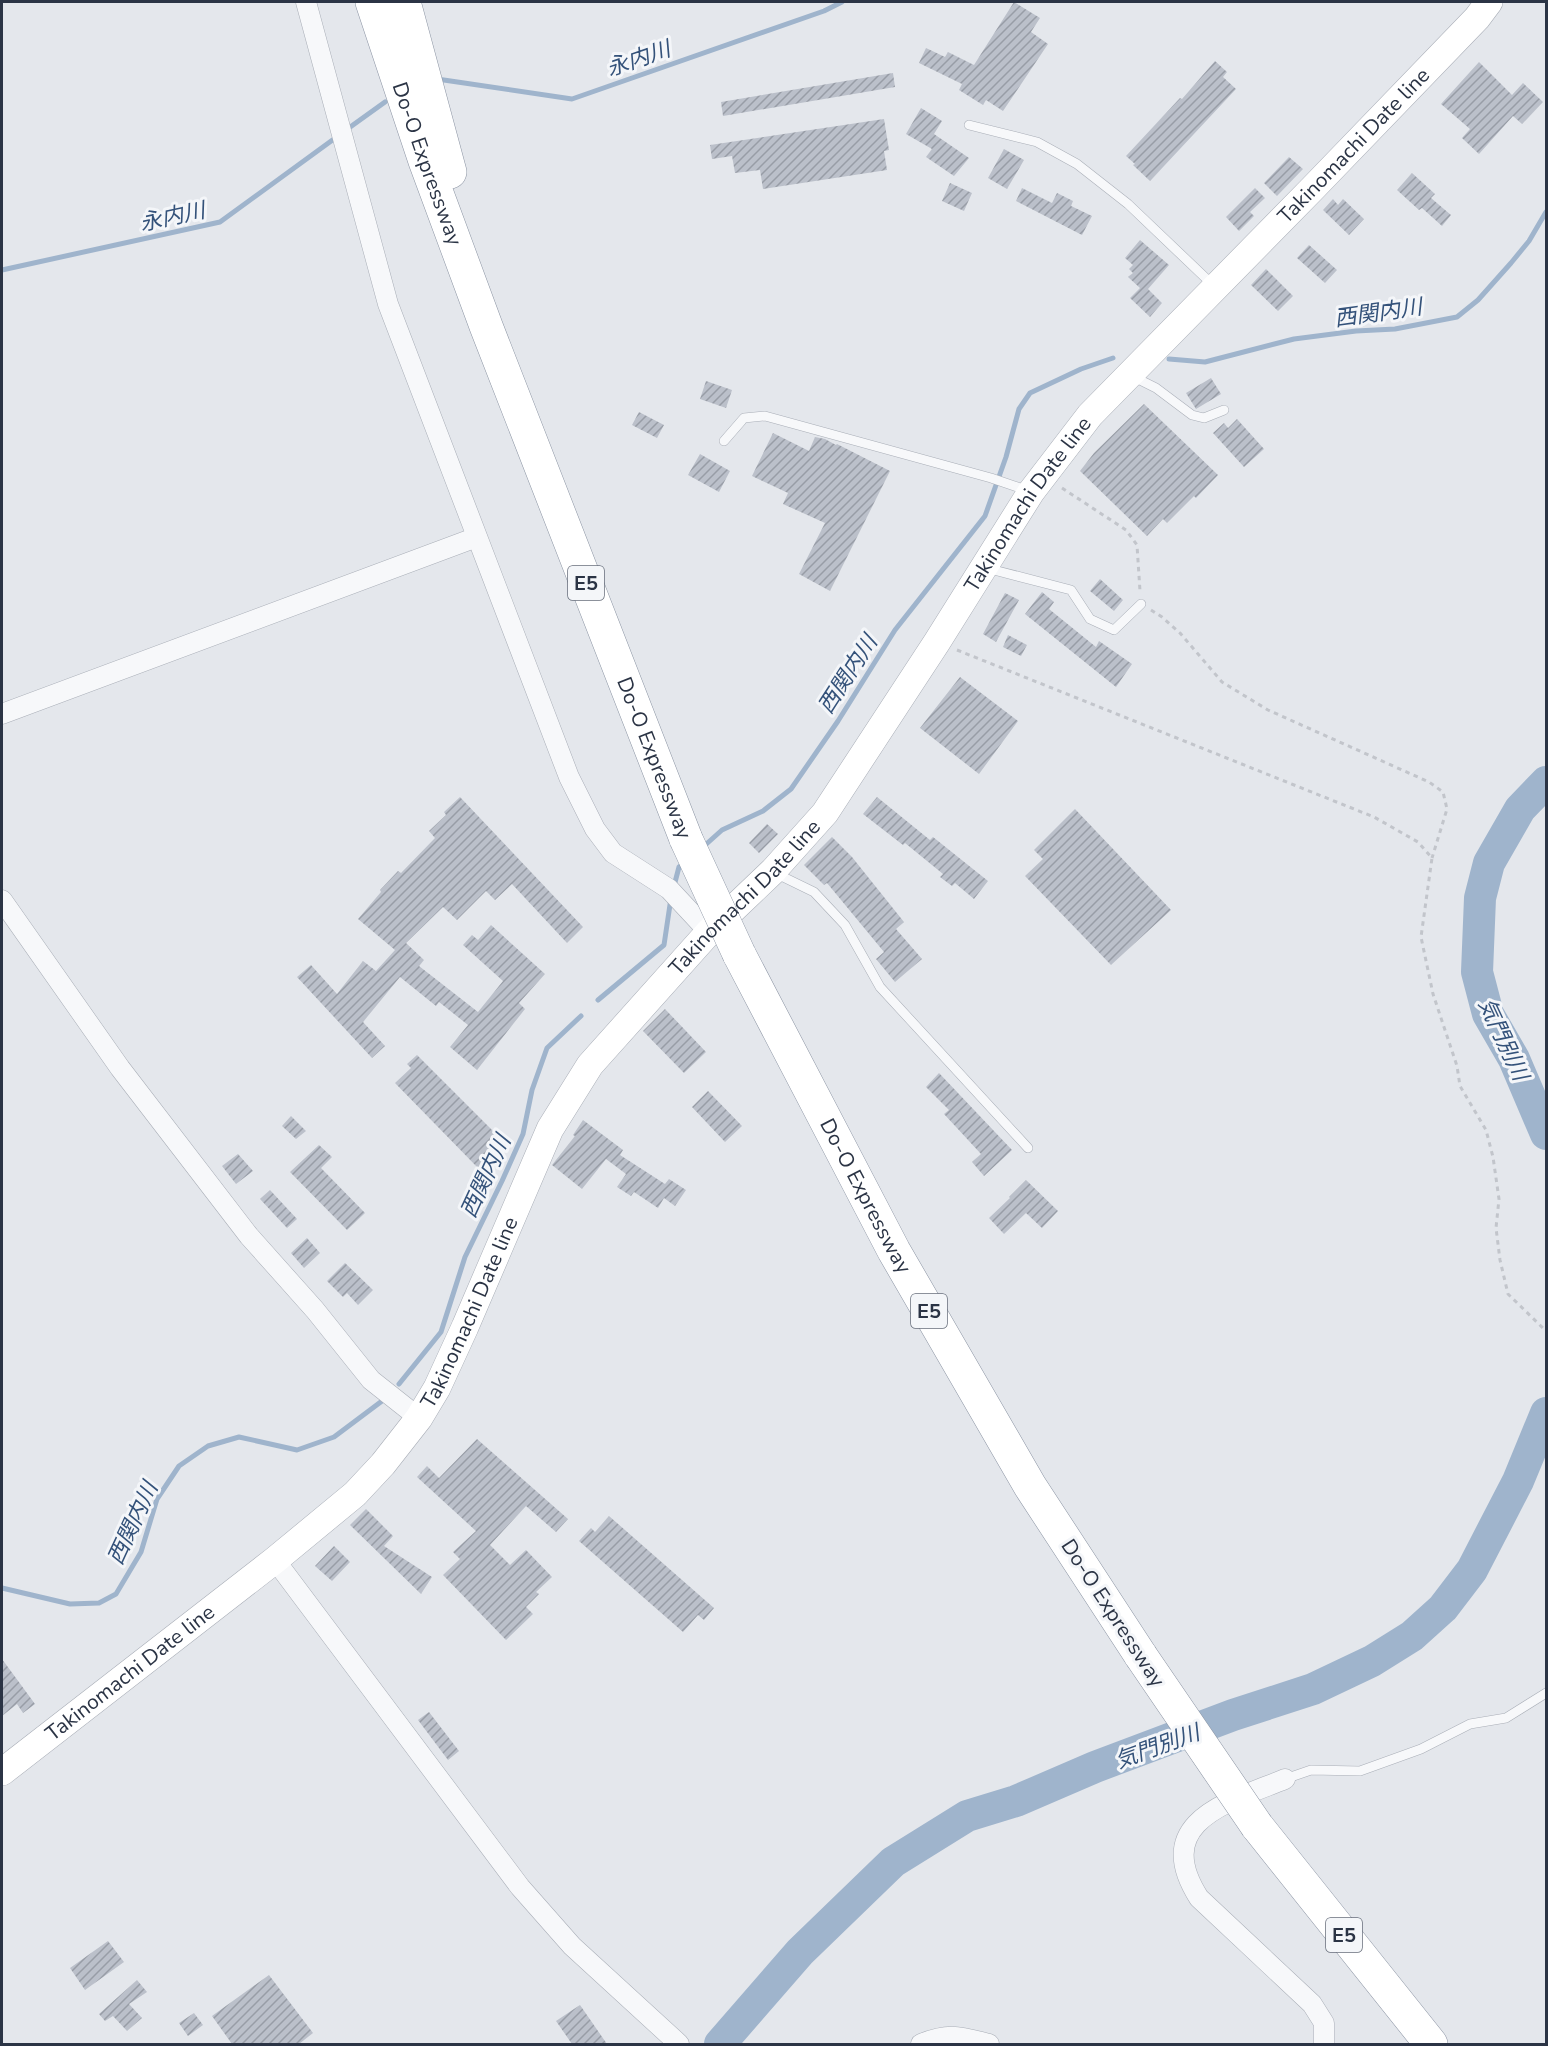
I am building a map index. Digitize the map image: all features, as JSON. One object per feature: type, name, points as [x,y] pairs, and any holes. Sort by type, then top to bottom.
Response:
[{"type":"highway","name":"Do-O Expressway","points":[[372,2],[425,161],[486,326],[686,839],[739,954],[894,1251],[1030,1486],[1141,1656],[1257,1826],[1431,2044]]},
{"type":"highway","name":"Do-O Expressway","points":[[404,2],[445,152],[486,326]]},
{"type":"main road","name":"Takinomachi Date line","points":[[2,1772],[275,1560],[355,1494],[383,1464],[419,1418],[437,1388],[549,1129],[590,1065],[709,933],[772,871],[825,813],[1037,484],[1090,415],[1313,188],[1482,6]]},
{"type":"street","points":[[306,2],[388,304],[569,777],[595,829],[613,853],[675,895],[709,933]]},
{"type":"street","points":[[2,714],[477,537]]},
{"type":"street","points":[[2,900],[120,1068],[249,1236],[315,1310],[371,1380],[419,1418]]},
{"type":"street","points":[[275,1560],[520,1887],[572,1946],[679,2044]]},
{"type":"street","points":[[1285,1779],[1220,1805],[1196,1823],[1186,1837],[1183,1847],[1184,1866],[1190,1884],[1199,1898],[1312,2004],[1324,2023],[1324,2044]]},
{"type":"street","points":[[921,2044],[936,2038],[954,2036],[989,2044]]},
{"type":"lane","points":[[969,125],[1037,142],[1077,164],[1128,204],[1215,287]]},
{"type":"lane","points":[[1129,375],[1156,388],[1192,415],[1204,418],[1224,410]]},
{"type":"lane","points":[[724,441],[744,418],[765,416],[1004,482],[1037,484]]},
{"type":"lane","points":[[983,568],[1071,590],[1090,619],[1114,630],[1141,604]]},
{"type":"lane","points":[[772,871],[814,892],[845,924],[880,987],[1028,1148]]},
{"type":"lane","points":[[1285,1779],[1311,1770],[1360,1771],[1420,1749],[1470,1724],[1506,1718],[1546,1693]]},
{"type":"path","points":[[1037,484],[1126,530],[1137,545],[1141,604],[1162,616],[1180,633],[1222,682],[1268,710],[1429,782],[1443,792],[1448,809],[1432,858],[1421,937],[1433,994],[1460,1086],[1486,1130],[1493,1156],[1499,1198],[1496,1228],[1508,1294],[1546,1331]]},
{"type":"path","points":[[937,642],[1374,817],[1418,842],[1432,858]]},
{"type":"building","points":[[1014,2],[1040,18],[1031,32],[1048,44],[1003,111],[986,100],[983,105],[959,90],[962,84],[919,63],[926,48],[945,57],[948,52],[974,65]]},
{"type":"building","points":[[1215,61],[1227,72],[1223,77],[1236,89],[1150,181],[1126,156],[1180,98],[1182,99]]},
{"type":"building","points":[[1479,62],[1512,95],[1523,83],[1543,102],[1522,124],[1513,116],[1479,154],[1462,138],[1470,129],[1441,104]]},
{"type":"building","points":[[893,73],[895,87],[723,116],[721,102]]},
{"type":"building","points":[[921,108],[942,121],[934,134],[969,158],[954,176],[926,157],[932,149],[906,134]]},
{"type":"building","points":[[884,119],[889,150],[884,151],[887,170],[763,189],[760,170],[735,173],[732,156],[712,159],[710,145]]},
{"type":"building","points":[[1004,149],[1024,160],[1007,189],[988,178]]},
{"type":"building","points":[[1289,157],[1303,169],[1277,196],[1264,183]]},
{"type":"building","points":[[1412,173],[1435,194],[1431,198],[1451,215],[1442,226],[1422,208],[1419,210],[1397,190]]},
{"type":"building","points":[[950,183],[972,193],[964,211],[942,201]]},
{"type":"building","points":[[1022,188],[1052,203],[1057,193],[1073,201],[1071,206],[1092,216],[1082,235],[1016,201]]},
{"type":"building","points":[[1255,188],[1265,198],[1250,212],[1254,216],[1239,231],[1226,217]]},
{"type":"building","points":[[1333,199],[1338,205],[1343,199],[1364,219],[1349,235],[1323,210]]},
{"type":"building","points":[[1140,240],[1169,265],[1148,289],[1162,303],[1150,317],[1130,298],[1140,288],[1128,277],[1133,273],[1129,269],[1133,265],[1125,258]]},
{"type":"building","points":[[1309,245],[1337,270],[1325,283],[1297,258]]},
{"type":"building","points":[[1266,269],[1293,296],[1278,311],[1251,285]]},
{"type":"building","points":[[1211,378],[1221,394],[1196,409],[1186,393]]},
{"type":"building","points":[[706,381],[732,390],[726,408],[700,399]]},
{"type":"building","points":[[1144,404],[1218,475],[1167,523],[1163,519],[1147,536],[1080,471],[1094,453]]},
{"type":"building","points":[[639,412],[664,425],[657,438],[632,425]]},
{"type":"building","points":[[1237,419],[1264,449],[1244,467],[1213,433],[1224,423],[1228,428]]},
{"type":"building","points":[[773,433],[809,451],[815,437],[825,439],[890,471],[830,591],[799,574],[825,523],[783,504],[788,493],[752,476]]},
{"type":"building","points":[[700,454],[730,471],[719,492],[688,475]]},
{"type":"building","points":[[1100,579],[1123,600],[1114,611],[1090,591]]},
{"type":"building","points":[[1042,592],[1054,602],[1049,609],[1096,647],[1099,641],[1132,664],[1116,687],[1025,614]]},
{"type":"building","points":[[1005,593],[1019,600],[996,642],[983,634]]},
{"type":"building","points":[[1008,635],[1027,645],[1021,656],[1003,647]]},
{"type":"building","points":[[960,677],[1018,721],[979,774],[920,728]]},
{"type":"building","points":[[460,797],[583,927],[567,943],[512,884],[495,900],[486,891],[457,920],[443,907],[406,943],[424,960],[419,966],[478,1012],[503,981],[463,945],[472,935],[478,940],[491,925],[545,974],[519,1003],[525,1009],[477,1070],[450,1047],[468,1025],[439,1002],[436,1006],[400,977],[363,1022],[385,1046],[372,1058],[297,977],[311,965],[337,994],[363,961],[376,971],[395,950],[358,919],[398,871],[401,873],[435,838],[429,831]]},
{"type":"building","points":[[877,797],[930,840],[933,837],[988,881],[974,899],[955,883],[952,886],[940,877],[943,874],[905,843],[903,845],[863,814]]},
{"type":"building","points":[[1075,809],[1171,910],[1111,965],[1025,876],[1043,859],[1034,850]]},
{"type":"building","points":[[767,824],[778,834],[759,853],[749,843]]},
{"type":"building","points":[[832,837],[852,857],[904,922],[896,929],[922,959],[895,982],[876,959],[884,952],[827,883],[824,885],[804,865]]},
{"type":"building","points":[[665,1009],[706,1052],[684,1073],[643,1031]]},
{"type":"building","points":[[417,1055],[501,1139],[487,1153],[490,1156],[478,1168],[395,1083],[411,1068],[407,1064]]},
{"type":"building","points":[[939,1073],[1012,1150],[984,1176],[972,1162],[981,1154],[944,1114],[949,1110],[926,1087]]},
{"type":"building","points":[[708,1091],[742,1126],[725,1142],[692,1107]]},
{"type":"building","points":[[291,1116],[306,1131],[296,1139],[282,1126]]},
{"type":"building","points":[[583,1120],[623,1150],[620,1155],[665,1184],[669,1179],[686,1190],[675,1206],[664,1198],[658,1208],[634,1192],[631,1196],[617,1187],[626,1174],[606,1159],[582,1189],[552,1165],[575,1136],[573,1135]]},
{"type":"building","points":[[319,1145],[332,1157],[321,1168],[365,1213],[347,1230],[290,1172]]},
{"type":"building","points":[[238,1154],[253,1171],[236,1184],[222,1166]]},
{"type":"building","points":[[1026,1180],[1058,1211],[1042,1228],[1026,1213],[1004,1234],[989,1218]]},
{"type":"building","points":[[270,1190],[297,1219],[287,1228],[260,1199]]},
{"type":"building","points":[[307,1238],[320,1253],[304,1268],[291,1253]]},
{"type":"building","points":[[345,1263],[373,1290],[358,1305],[347,1293],[343,1297],[327,1281]]},
{"type":"building","points":[[477,1439],[568,1519],[556,1532],[526,1506],[490,1545],[510,1565],[526,1550],[552,1577],[536,1592],[539,1594],[526,1607],[533,1614],[506,1640],[443,1575],[460,1559],[453,1552],[476,1531],[417,1477],[427,1466],[439,1478]]},
{"type":"building","points":[[366,1509],[393,1536],[384,1546],[432,1577],[421,1594],[350,1525]]},
{"type":"building","points":[[609,1516],[714,1608],[704,1620],[698,1615],[683,1632],[579,1541],[591,1528],[595,1532]]},
{"type":"building","points":[[334,1546],[350,1562],[332,1581],[315,1566]]},
{"type":"building","points":[[2,1659],[35,1704],[23,1713],[17,1704],[2,1716]]},
{"type":"building","points":[[429,1712],[459,1751],[448,1760],[418,1720]]},
{"type":"building","points":[[108,1941],[124,1962],[85,1990],[70,1968]]},
{"type":"building","points":[[269,1975],[313,2033],[299,2044],[232,2044],[212,2016]]},
{"type":"building","points":[[137,1980],[147,1992],[129,2004],[142,2018],[127,2031],[113,2016],[105,2021],[99,2014]]},
{"type":"building","points":[[580,2005],[607,2044],[572,2044],[556,2021]]},
{"type":"building","points":[[194,2013],[203,2025],[188,2036],[179,2023]]},
{"type":"waterway","name":"永内川","points":[[437,79],[572,99],[824,11],[842,2]]},
{"type":"waterway","name":"永内川","points":[[346,130],[385,102]]},
{"type":"waterway","name":"永内川","points":[[2,270],[220,222],[338,136]]},
{"type":"waterway","name":"西関内川","points":[[1169,359],[1205,362],[1294,339],[1356,331],[1395,329],[1457,317],[1478,300],[1511,263],[1529,241],[1546,212]]},
{"type":"waterway","name":"西関内川","points":[[703,847],[722,830],[763,811],[791,789],[838,721],[895,630],[985,516],[1006,457],[1019,409],[1030,393],[1081,369],[1113,358]]},
{"type":"waterway","name":"気門別川","points":[[1546,782],[1520,809],[1489,863],[1480,898],[1477,972],[1488,1014],[1514,1059],[1546,1134]]},
{"type":"waterway","name":"西関内川","points":[[674,886],[679,867],[684,863]]},
{"type":"waterway","name":"西関内川","points":[[598,1000],[664,945],[671,898]]},
{"type":"waterway","name":"西関内川","points":[[399,1384],[441,1332],[465,1257],[523,1134],[532,1090],[547,1048],[581,1016]]},
{"type":"waterway","name":"西関内川","points":[[2,1588],[70,1604],[99,1603],[116,1594],[141,1552],[157,1499],[179,1466],[208,1446],[239,1437],[297,1450],[334,1437],[382,1401]]},
{"type":"waterway","name":"気門別川","points":[[720,2044],[800,1952],[893,1862],[967,1816],[1016,1801],[1095,1767],[1233,1715],[1313,1689],[1372,1661],[1412,1636],[1443,1608],[1472,1570],[1518,1481],[1546,1413]]}]
